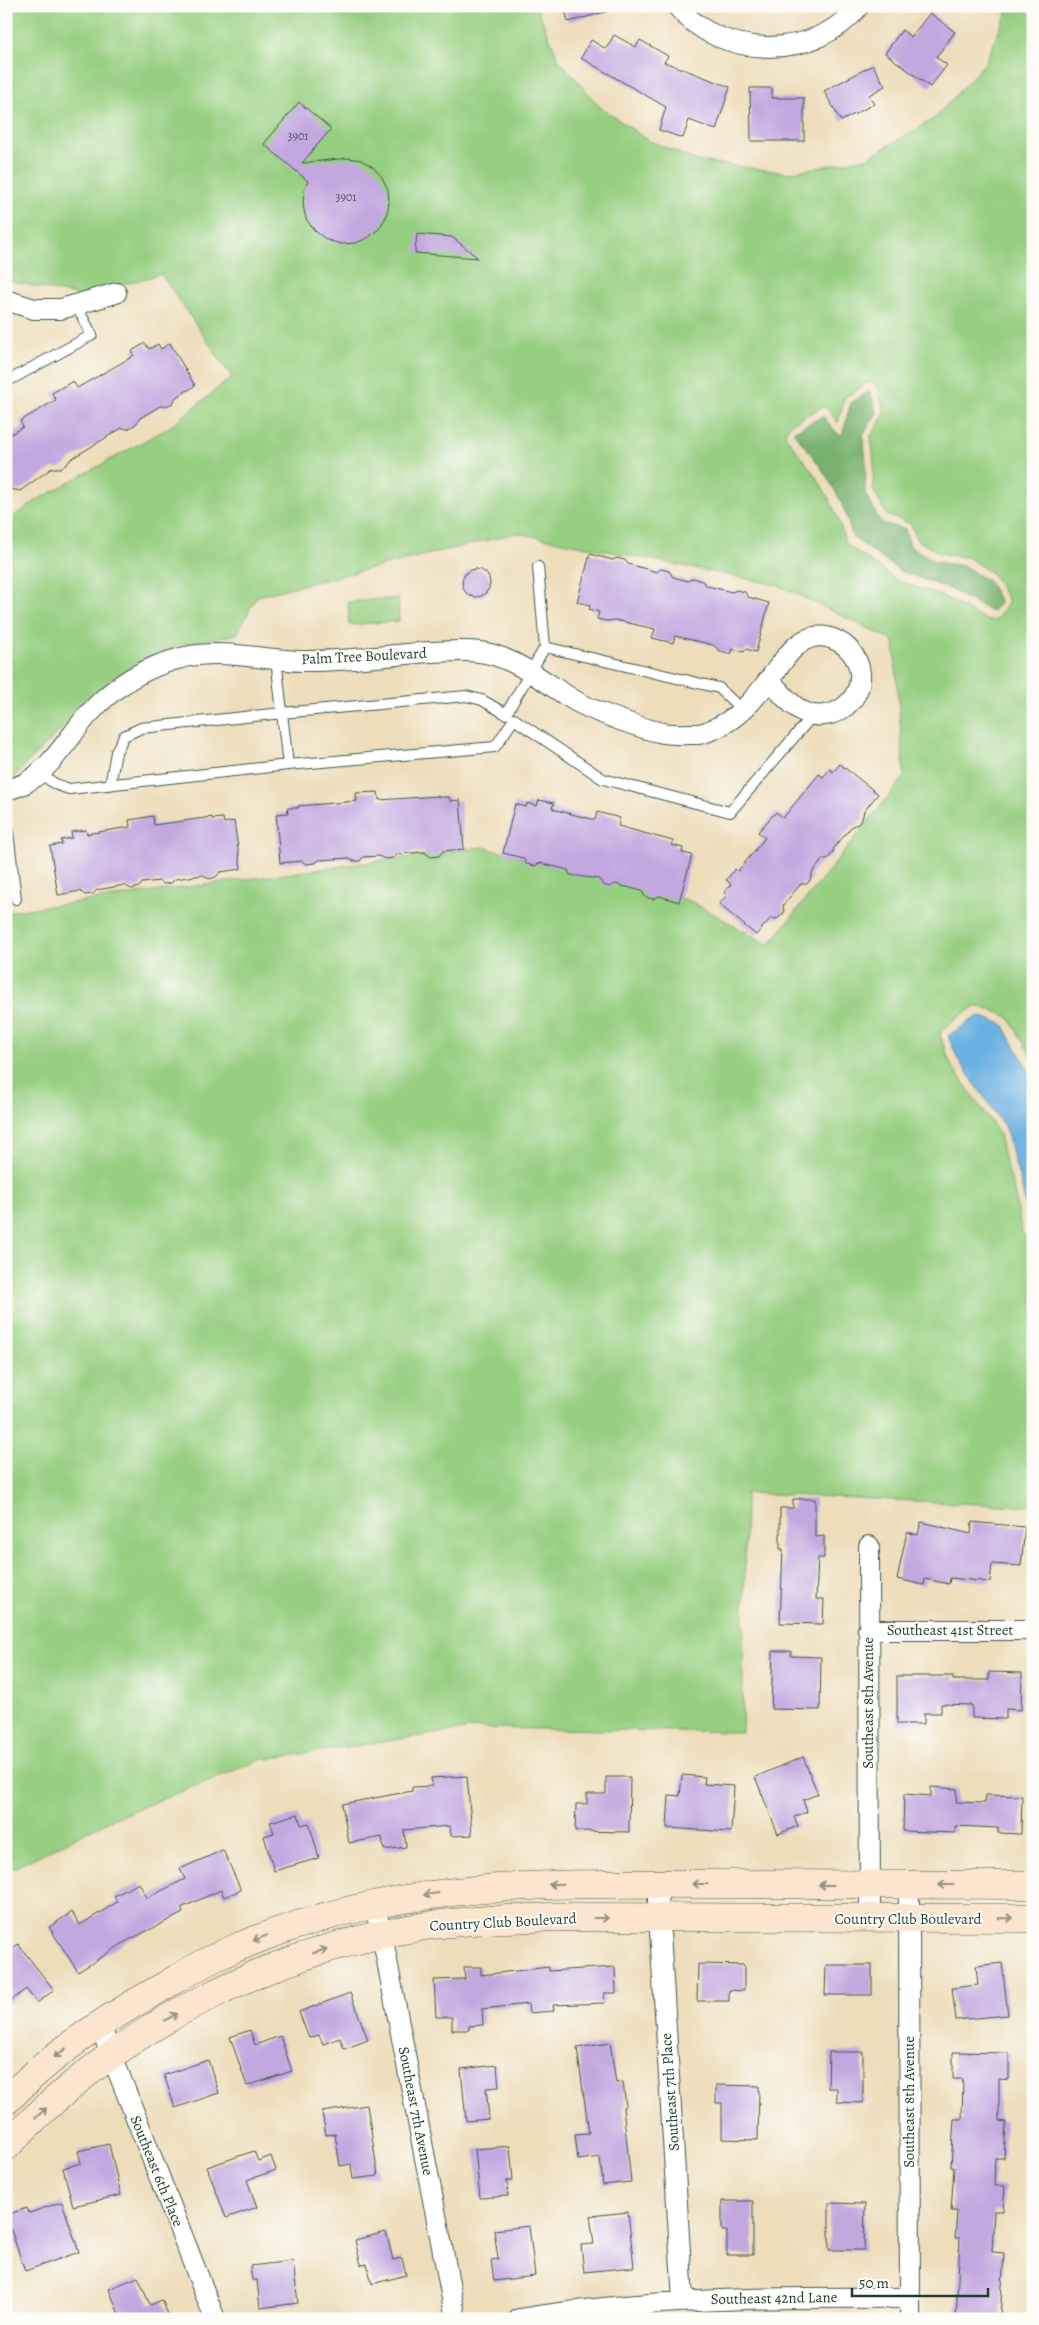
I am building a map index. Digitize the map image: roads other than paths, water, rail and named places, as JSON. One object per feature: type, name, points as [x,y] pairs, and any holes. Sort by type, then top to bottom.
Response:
[{"type":"main road","points":[[6,2101],[44,2066],[99,2024],[214,1958],[240,1946],[320,1917],[374,1904],[454,1890],[530,1884],[1033,1885]]},
{"type":"main road","name":"Country Club Boulevard","points":[[6,2147],[67,2088],[157,2024],[247,1979],[315,1952],[382,1935],[427,1926],[483,1920],[551,1918],[1033,1918]]},
{"type":"street","points":[[676,6],[702,29],[727,41],[754,47],[794,44],[812,40],[836,27],[859,6]]},
{"type":"street","points":[[6,300],[34,309],[61,309],[116,293]]},
{"type":"street","points":[[815,637],[829,637],[842,642],[852,651],[859,664],[861,677],[858,690],[851,702],[840,711],[827,715],[813,715],[794,705],[769,680],[791,650],[802,641],[815,637]]},
{"type":"street","name":"Palm Tree Boulevard","points":[[6,790],[26,783],[40,773],[102,700],[146,668],[203,654],[316,660],[463,650],[493,654],[510,661],[580,703],[664,734],[701,734],[725,724],[742,710],[769,680]]},
{"type":"street","name":"Southeast 8th Avenue","points":[[869,1546],[870,1919]]},
{"type":"street","name":"Southeast 41st Street","points":[[868,1630],[1033,1630]]},
{"type":"street","name":"Southeast 7th Place","points":[[657,1884],[683,2300]]},
{"type":"street","name":"Southeast 8th Avenue","points":[[909,1884],[910,2319]]},
{"type":"street","name":"Southeast 7th Avenue","points":[[374,1904],[382,1935],[456,2319]]},
{"type":"street","name":"Southeast 6th Place","points":[[99,2024],[215,2319]]},
{"type":"street","name":"Southeast 42nd Lane","points":[[519,2319],[683,2300],[784,2297],[910,2298]]},
{"type":"lane","points":[[6,382],[92,335],[76,305]]},
{"type":"lane","points":[[40,773],[55,784],[69,789],[288,765],[495,747],[530,673],[545,647],[538,567]]},
{"type":"lane","points":[[545,647],[718,688],[742,710]]},
{"type":"lane","points":[[276,658],[288,765]]},
{"type":"lane","points":[[110,785],[116,752],[124,736],[141,728],[466,696],[482,700],[510,716],[603,779],[730,812],[813,715]]},
{"type":"lane","points":[[6,815],[16,899]]},
{"type":"water","points":[[978,1016],[1003,1024],[1029,1071],[1033,1074],[1033,1232],[1030,1228],[1021,1183],[1006,1129],[958,1059],[948,1036]]}]
